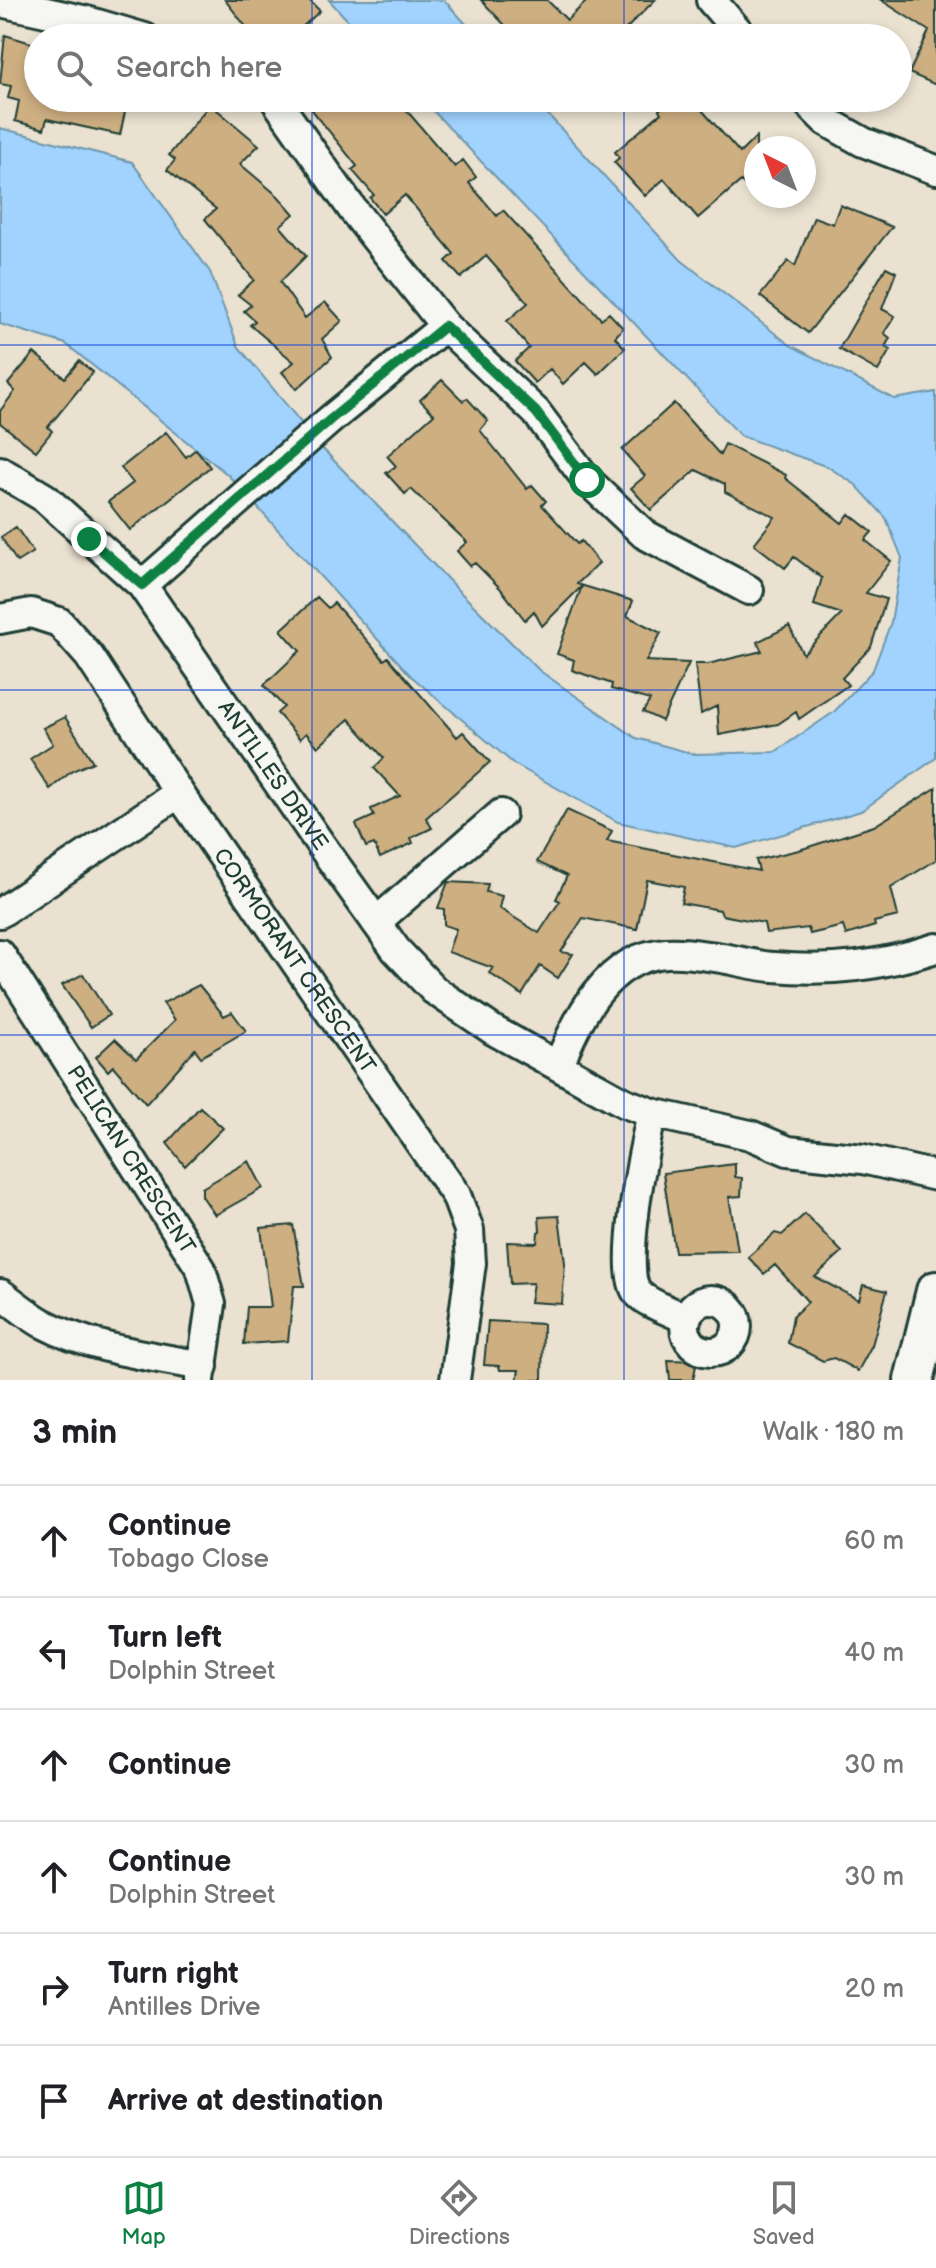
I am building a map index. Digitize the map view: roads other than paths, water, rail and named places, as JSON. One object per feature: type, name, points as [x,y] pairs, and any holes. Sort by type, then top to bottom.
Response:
[{"type":"street","points":[[711,0],[732,24]]},
{"type":"street","points":[[0,2],[97,24]]},
{"type":"street","points":[[284,112],[353,210],[445,326],[536,412],[587,480],[644,534],[749,590]]},
{"type":"street","points":[[817,112],[826,121],[863,142],[936,170]]},
{"type":"street","points":[[142,585],[331,419],[445,326]]},
{"type":"street","name":"ANTILLES DRIVE","points":[[0,471],[45,498],[142,585],[396,950],[434,990],[493,1030],[625,1103],[652,1113],[750,1135],[788,1151],[863,1159],[936,1176]]},
{"type":"street","name":"CORMORANT CRESCENT","points":[[0,619],[31,613],[59,622],[89,656],[179,793],[456,1195],[469,1230],[471,1263],[455,1380]]},
{"type":"street","points":[[0,913],[179,793]]},
{"type":"street","points":[[376,922],[501,814]]},
{"type":"street","points":[[559,1065],[572,1032],[605,982],[631,963],[664,953],[711,956],[771,967],[834,970],[894,961],[936,948]]},
{"type":"street","name":"PELICAN CRESCENT","points":[[0,954],[201,1269],[211,1304],[202,1373]]},
{"type":"street","points":[[652,1113],[637,1183],[632,1275],[635,1291],[686,1319]]},
{"type":"street","points":[[914,1380],[936,1291]]},
{"type":"street","points":[[1,1294],[41,1322],[75,1337],[202,1373]]},
{"type":"water","points":[[329,0],[444,0],[466,24],[351,24]]},
{"type":"water","points":[[434,112],[546,112],[681,260],[790,345],[894,399],[936,392],[936,758],[861,811],[736,848],[618,822],[514,764],[411,676],[228,475],[66,344],[0,324],[0,128],[132,162],[210,272],[238,346],[321,447],[540,671],[636,738],[694,754],[775,752],[834,712],[873,670],[891,622],[902,558],[886,518],[856,485],[828,467],[741,436]]}]
